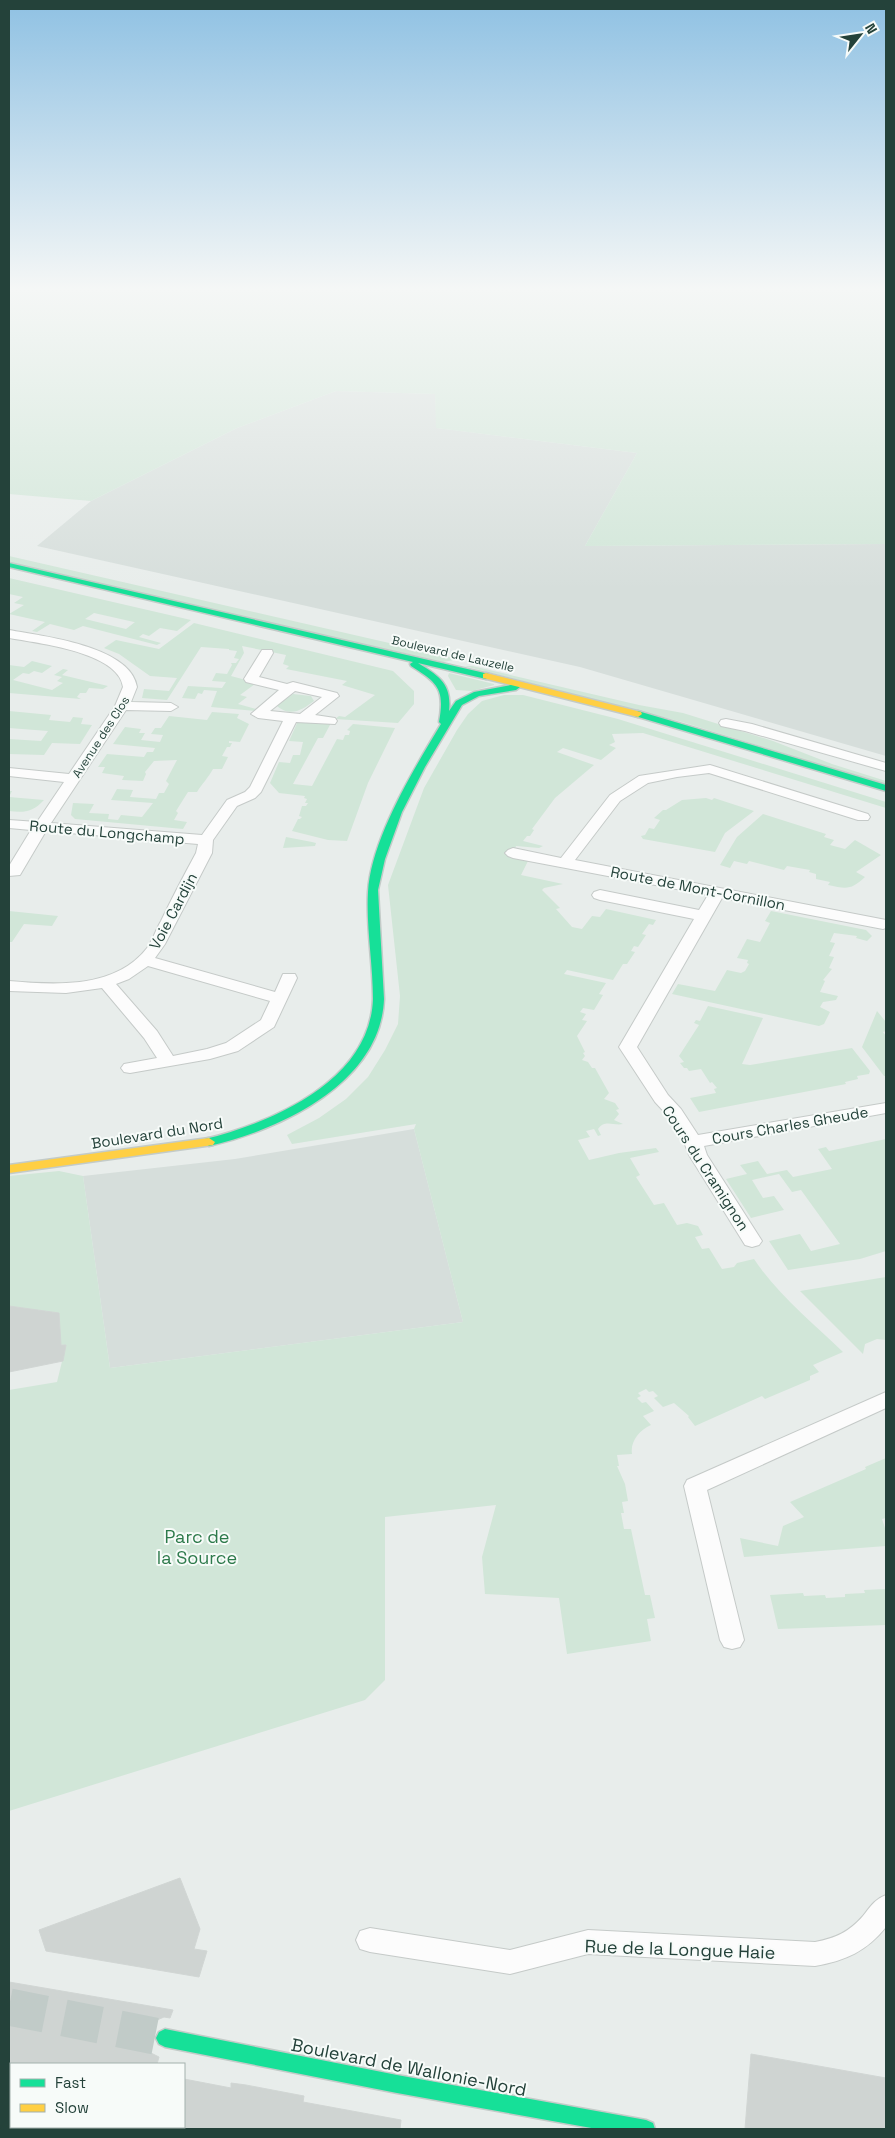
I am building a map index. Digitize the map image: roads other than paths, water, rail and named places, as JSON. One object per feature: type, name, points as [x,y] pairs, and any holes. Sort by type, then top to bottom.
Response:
[{"type":"main road","points":[[9,553],[111,577]]},
{"type":"main road","name":"Boulevard de Lauzelle","points":[[9,565],[529,686],[676,724],[886,788]]},
{"type":"main road","name":"Boulevard du Nord","points":[[392,654],[433,676],[443,684],[449,701],[441,732]]},
{"type":"main road","points":[[433,676],[443,665],[491,665]]},
{"type":"main road","name":"Boulevard du Nord","points":[[9,1169],[193,1146],[229,1138],[301,1107],[320,1095],[352,1066],[372,1036],[378,1014],[379,991],[374,943],[373,886],[380,855],[394,818],[459,703],[477,694],[529,686]]},
{"type":"main road","points":[[721,721],[886,774]]},
{"type":"main road","name":"Boulevard de Wallonie-Nord","points":[[165,2038],[397,2084],[646,2129]]},
{"type":"street","name":"Avenue des Clos","points":[[9,634],[81,650],[112,662],[121,669],[130,684],[130,693],[42,827],[15,872],[9,871]]},
{"type":"street","points":[[267,653],[251,679],[289,689]]},
{"type":"street","points":[[298,717],[332,696],[293,686],[258,714],[330,721]]},
{"type":"street","points":[[122,706],[171,707]]},
{"type":"street","name":"Voie Cardijn","points":[[9,986],[58,990],[105,981],[127,972],[145,960],[153,951],[204,853],[206,840],[232,803],[250,795],[256,790],[298,717]]},
{"type":"street","points":[[721,721],[886,767]]},
{"type":"street","points":[[566,862],[615,798],[644,779],[677,773],[710,769],[863,817]]},
{"type":"street","points":[[9,772],[74,779]]},
{"type":"street","name":"Route du Longchamp","points":[[9,824],[206,840]]},
{"type":"street","name":"Route de Mont-Cornillon","points":[[513,853],[885,924]]},
{"type":"street","name":"Cours du Cramignon","points":[[717,892],[705,916],[628,1047],[660,1098],[675,1113],[693,1142],[698,1155],[752,1241]]},
{"type":"street","points":[[600,895],[705,916]]},
{"type":"street","points":[[145,960],[280,999]]},
{"type":"street","points":[[130,1068],[210,1054],[232,1047],[268,1023],[289,978]]},
{"type":"street","points":[[105,981],[151,1036],[168,1062]]},
{"type":"street","name":"Cours Charles Gheude","points":[[693,1142],[886,1108]]},
{"type":"street","points":[[732,1640],[695,1486],[886,1399]]},
{"type":"street","name":"Rue de la Longue Haie","points":[[370,1940],[510,1962],[588,1942],[815,1954],[837,1951],[862,1937],[886,1907]]},
{"type":"tunnel","points":[[9,2007],[165,2038]]},
{"type":"park label","name":"Parc de la Source","points":[[197,1546]]}]
